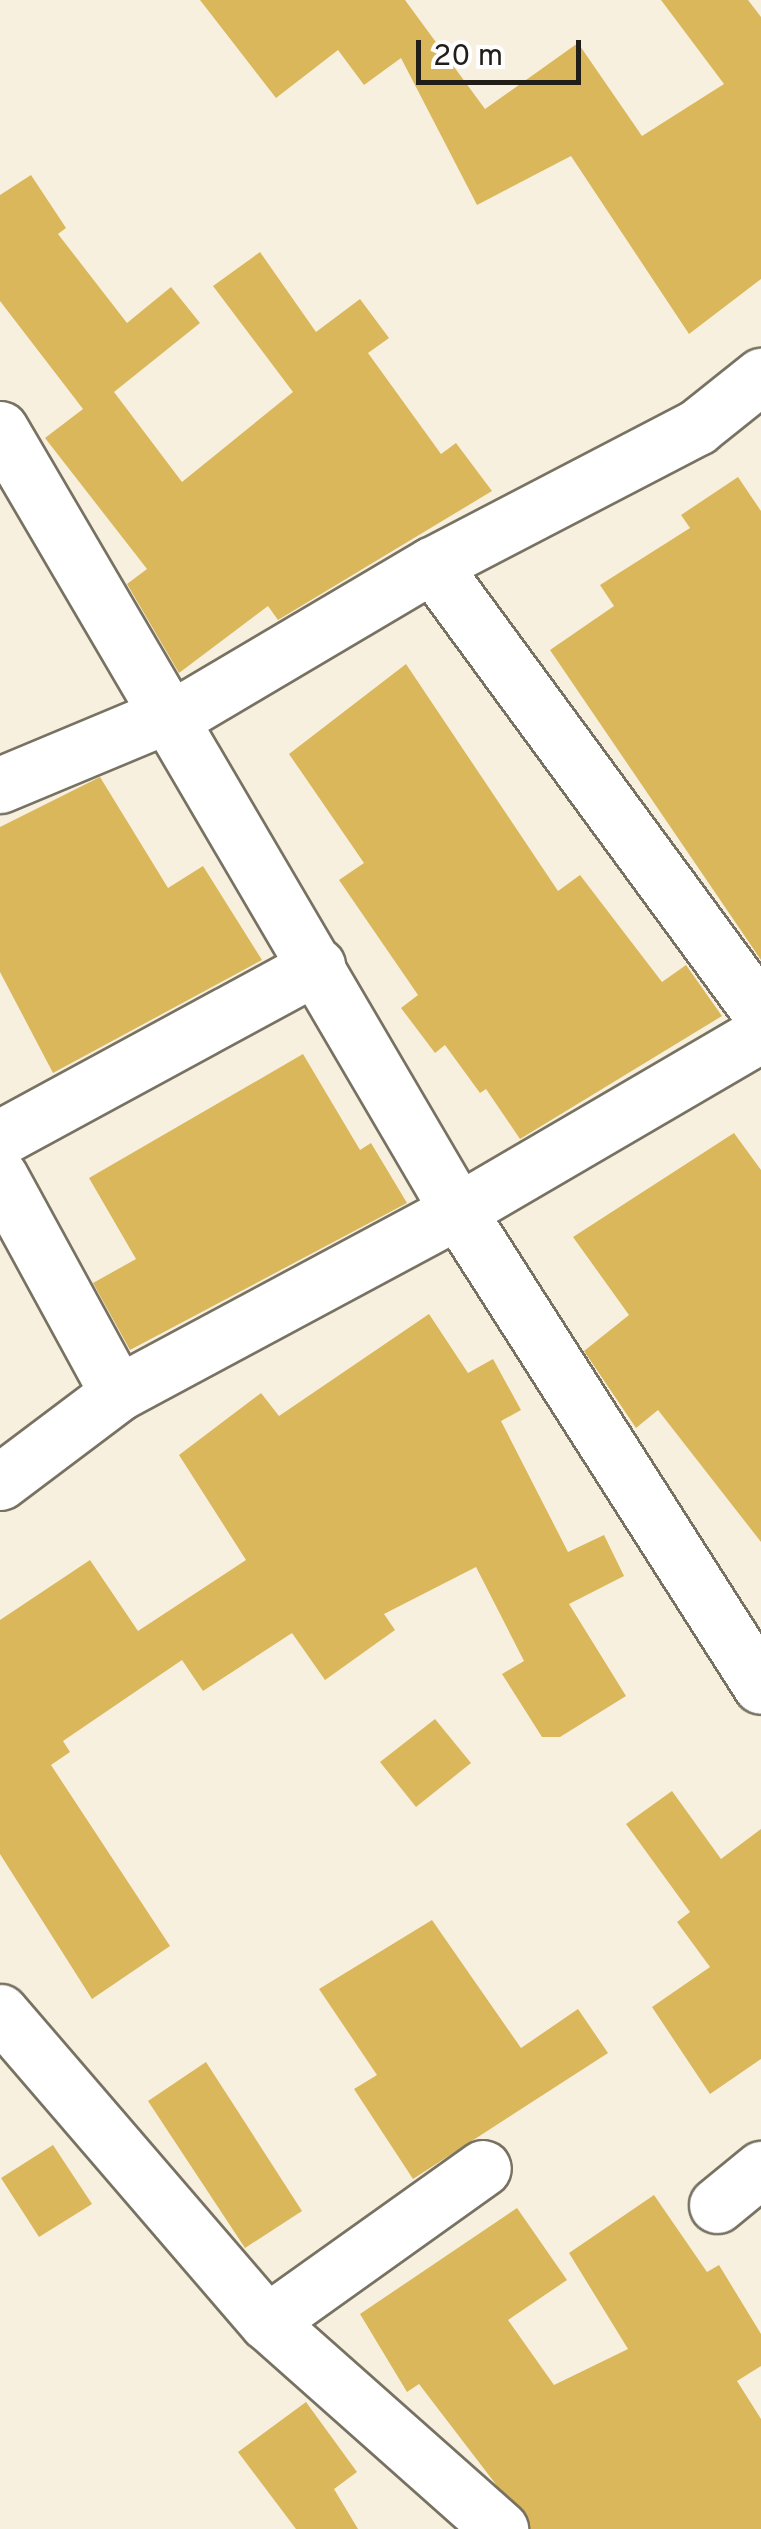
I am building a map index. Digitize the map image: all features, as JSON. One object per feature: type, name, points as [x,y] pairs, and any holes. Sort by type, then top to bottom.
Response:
[{"type":"street","points":[[0,785],[167,719],[432,565],[696,427],[761,376]]},
{"type":"street","points":[[0,429],[458,1212],[761,1686]]},
{"type":"street","points":[[432,565],[761,1013]]},
{"type":"street","points":[[0,1138],[317,966]]},
{"type":"street","points":[[0,1482],[118,1394],[458,1212],[761,1034]]},
{"type":"street","points":[[0,1177],[118,1394]]},
{"type":"street","points":[[0,2012],[266,2322],[500,2529]]},
{"type":"street","points":[[266,2322],[482,2168]]},
{"type":"street","points":[[717,2205],[761,2169]]},
{"type":"building","points":[[200,0],[405,0],[485,109],[578,43],[642,136],[724,84],[661,0],[748,0],[761,17],[761,279],[689,334],[571,156],[477,205],[401,58],[364,85],[338,50],[276,98]]},
{"type":"building","points":[[31,175],[66,228],[58,234],[127,323],[171,287],[200,323],[114,392],[182,482],[293,392],[213,286],[260,252],[316,332],[360,299],[389,338],[368,353],[441,454],[456,443],[492,491],[278,620],[268,606],[179,673],[127,584],[147,569],[45,438],[83,409],[0,301],[0,195]]},
{"type":"building","points":[[738,477],[761,511],[761,960],[550,650],[614,606],[600,585],[690,528],[681,515]]},
{"type":"building","points":[[406,664],[558,891],[580,875],[662,982],[686,965],[722,1016],[520,1139],[486,1089],[480,1093],[445,1045],[435,1053],[401,1008],[418,995],[339,880],[364,863],[289,754]]},
{"type":"building","points":[[100,777],[168,888],[203,866],[262,960],[53,1073],[0,972],[0,827]]},
{"type":"building","points":[[303,1054],[360,1150],[371,1143],[407,1203],[130,1350],[93,1283],[136,1259],[89,1178]]},
{"type":"building","points":[[734,1133],[761,1170],[761,1542],[658,1410],[636,1428],[584,1351],[629,1315],[573,1237]]},
{"type":"building","points":[[429,1314],[468,1373],[493,1359],[521,1410],[501,1421],[568,1552],[604,1535],[624,1576],[569,1604],[626,1696],[560,1737],[542,1737],[502,1674],[524,1661],[476,1567],[384,1614],[395,1630],[325,1680],[292,1633],[203,1691],[182,1660],[63,1741],[70,1752],[51,1765],[170,1946],[92,1999],[0,1854],[0,1620],[90,1560],[138,1631],[246,1560],[179,1455],[261,1393],[279,1416]]},
{"type":"building","points":[[435,1719],[471,1763],[416,1807],[380,1762]]},
{"type":"building","points":[[672,1791],[721,1859],[761,1829],[761,2059],[710,2094],[652,2007],[710,1967],[677,1922],[690,1912],[626,1824]]},
{"type":"building","points":[[432,1920],[521,2048],[578,2009],[608,2053],[413,2179],[354,2089],[377,2075],[319,1989]]},
{"type":"building","points":[[206,2062],[302,2211],[245,2248],[148,2101]]},
{"type":"building","points":[[53,2145],[92,2204],[39,2237],[1,2178]]},
{"type":"building","points":[[654,2195],[707,2272],[719,2265],[761,2334],[761,2366],[737,2381],[761,2419],[761,2529],[530,2529],[419,2384],[407,2392],[360,2314],[517,2208],[567,2280],[508,2320],[554,2385],[628,2349],[569,2253]]},
{"type":"building","points":[[306,2402],[357,2472],[334,2489],[358,2529],[296,2529],[238,2452]]}]
